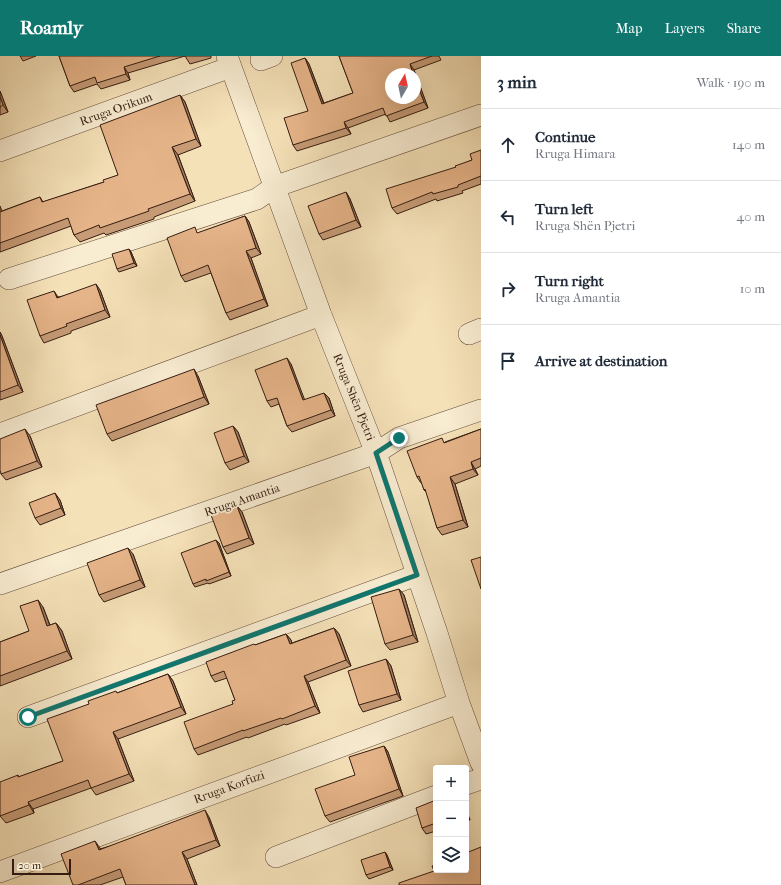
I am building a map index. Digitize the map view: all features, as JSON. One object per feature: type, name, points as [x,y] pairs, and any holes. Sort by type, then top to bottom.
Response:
[{"type":"street","name":"Rruga Orikum","points":[[0,150],[229,62]]},
{"type":"street","name":"Rruga Shën Pjetri","points":[[229,62],[321,315],[376,453],[459,703],[481,763]]},
{"type":"street","points":[[9,279],[257,200],[274,186],[481,115]]},
{"type":"street","points":[[0,434],[321,315]]},
{"type":"street","name":"Rruga Amantia","points":[[0,584],[376,453],[399,438],[481,410]]},
{"type":"street","points":[[28,717],[417,575]]},
{"type":"street","name":"Rruga Korfuzi","points":[[0,872],[459,703]]},
{"type":"street","points":[[469,783],[481,778]]},
{"type":"street","points":[[276,858],[433,797]]},
{"type":"building","points":[[59,56],[160,56],[124,67],[126,74],[97,83],[95,77],[70,86]]},
{"type":"building","points":[[339,56],[432,56],[410,64],[411,68],[385,68],[385,104],[419,104],[386,116],[383,108],[344,122],[346,128],[293,145],[284,118],[308,111],[291,63],[305,58],[322,104],[353,93]]},
{"type":"building","points":[[421,94],[424,102],[421,103]]},
{"type":"building","points":[[180,95],[196,139],[172,147],[190,194],[148,209],[149,211],[100,228],[99,225],[74,235],[68,218],[0,243],[0,212],[40,197],[42,202],[104,182],[103,180],[118,175],[100,125]]},
{"type":"building","points":[[0,97],[3,105],[0,107]]},
{"type":"building","points":[[481,150],[481,176],[458,185],[458,187],[433,194],[432,192],[392,208],[386,189],[456,167],[455,166],[472,160],[470,154]]},
{"type":"building","points":[[346,192],[356,220],[319,234],[308,206]]},
{"type":"building","points":[[245,216],[256,248],[246,251],[264,299],[226,313],[208,265],[181,276],[167,238],[195,227],[197,233]]},
{"type":"building","points":[[129,249],[134,263],[117,269],[112,254]]},
{"type":"building","points":[[96,284],[105,310],[66,324],[67,326],[40,336],[27,300],[54,291],[57,298]]},
{"type":"building","points":[[0,335],[18,385],[0,392]]},
{"type":"building","points":[[287,358],[303,400],[324,393],[331,410],[287,426],[277,398],[267,401],[255,370]]},
{"type":"building","points":[[194,369],[204,397],[107,434],[96,405]]},
{"type":"building","points":[[233,426],[244,456],[225,463],[214,433]]},
{"type":"building","points":[[25,429],[37,461],[1,474],[0,439]]},
{"type":"building","points":[[481,429],[481,458],[471,462],[473,469],[450,477],[463,520],[437,528],[425,489],[424,490],[419,476],[417,477],[407,451],[442,438],[444,443]]},
{"type":"building","points":[[55,493],[61,508],[35,518],[29,503]]},
{"type":"building","points":[[237,506],[249,538],[223,547],[211,515]]},
{"type":"building","points":[[216,540],[229,572],[206,581],[206,579],[193,584],[181,553]]},
{"type":"building","points":[[128,548],[140,580],[99,595],[87,563]]},
{"type":"building","points":[[481,557],[481,589],[471,560]]},
{"type":"building","points":[[399,589],[413,635],[385,644],[371,597]]},
{"type":"building","points":[[38,600],[47,626],[56,623],[67,651],[0,676],[0,642],[29,631],[20,606]]},
{"type":"building","points":[[334,628],[346,660],[304,676],[315,706],[282,719],[281,718],[243,730],[194,749],[184,722],[233,704],[232,701],[235,700],[224,671],[211,676],[206,662],[286,634],[290,644]]},
{"type":"building","points":[[386,659],[397,694],[359,705],[348,671]]},
{"type":"building","points":[[168,674],[181,707],[113,732],[129,774],[91,788],[88,780],[28,802],[29,805],[0,816],[0,782],[63,761],[47,719],[89,704],[88,701],[116,691],[117,693]]},
{"type":"building","points":[[384,746],[399,789],[325,816],[315,789],[355,775],[349,757]]},
{"type":"building","points":[[433,801],[433,824],[422,828],[416,808]]},
{"type":"building","points":[[205,810],[216,840],[182,852],[195,885],[126,885],[120,869],[78,885],[73,885],[61,854],[95,841],[99,850]]},
{"type":"building","points":[[481,847],[481,885],[399,885],[399,883],[433,871],[433,873],[469,873],[469,852]]},
{"type":"building","points":[[385,852],[390,867],[366,875],[361,860]]},
{"type":"route","points":[[28,717],[417,575],[376,453],[399,438]]}]
